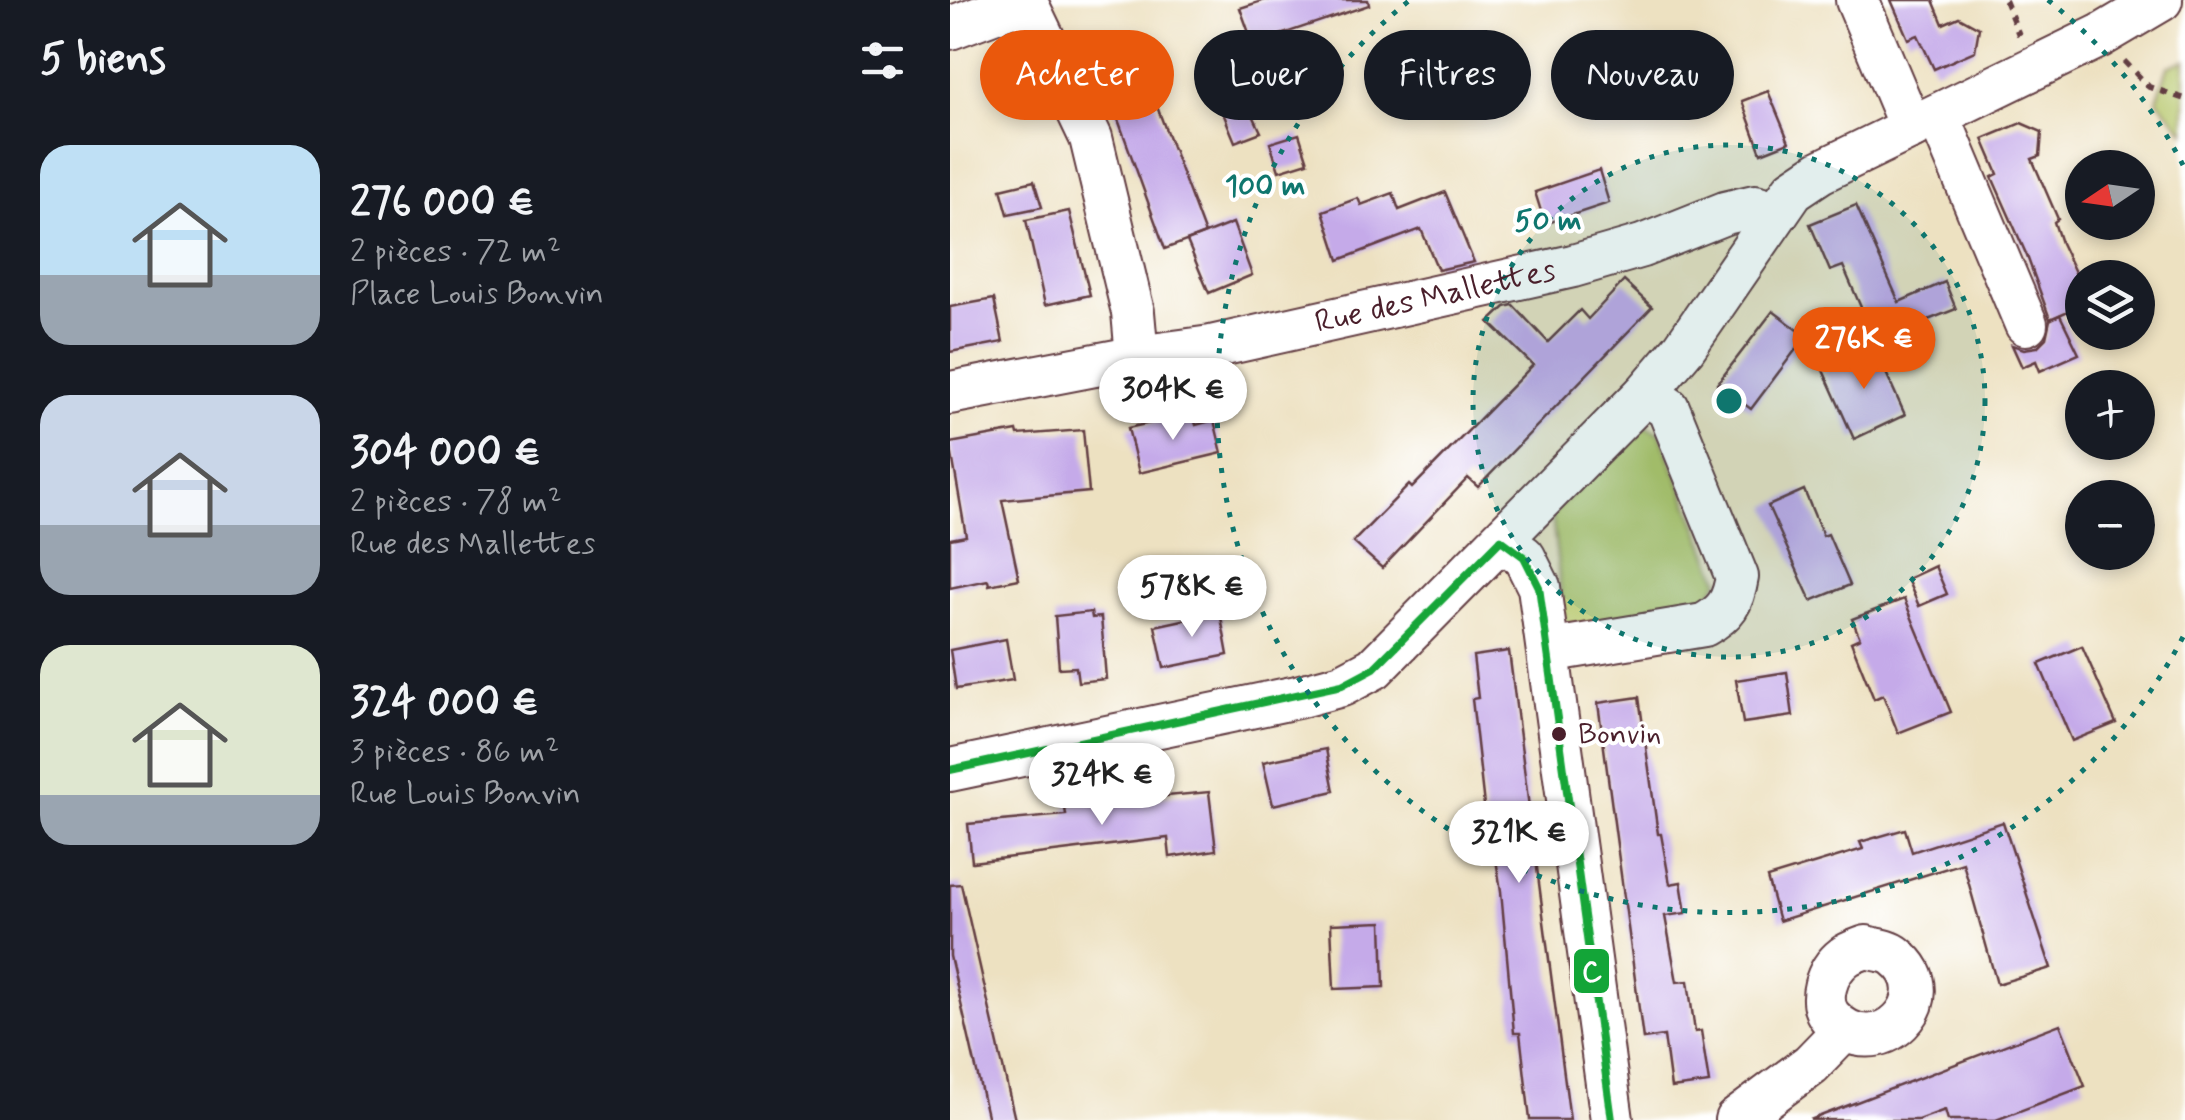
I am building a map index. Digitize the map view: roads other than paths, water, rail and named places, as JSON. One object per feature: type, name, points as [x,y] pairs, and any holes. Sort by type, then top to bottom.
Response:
[{"type":"street","points":[[950,28],[1025,0],[1090,138],[1133,312],[1136,358]]},
{"type":"street","points":[[1857,0],[1925,121],[2026,324]]},
{"type":"street","points":[[950,770],[1298,698],[1342,685],[1374,668],[1646,394],[1684,348],[1793,190],[1820,172],[2100,36],[2161,0]]},
{"type":"street","name":"Rue des Mallettes","points":[[950,393],[1211,347],[1573,266],[1642,246],[1740,209],[1754,206],[1777,212]]},
{"type":"street","points":[[1548,651],[1704,626],[1723,615],[1733,599],[1737,577],[1668,408],[1646,394]]},
{"type":"street","points":[[1501,540],[1524,557],[1539,587],[1612,1120]]},
{"type":"street","points":[[1736,1120],[1812,1064],[1844,1030]]},
{"type":"place","name":"Bonvin","points":[[1559,734]]}]
